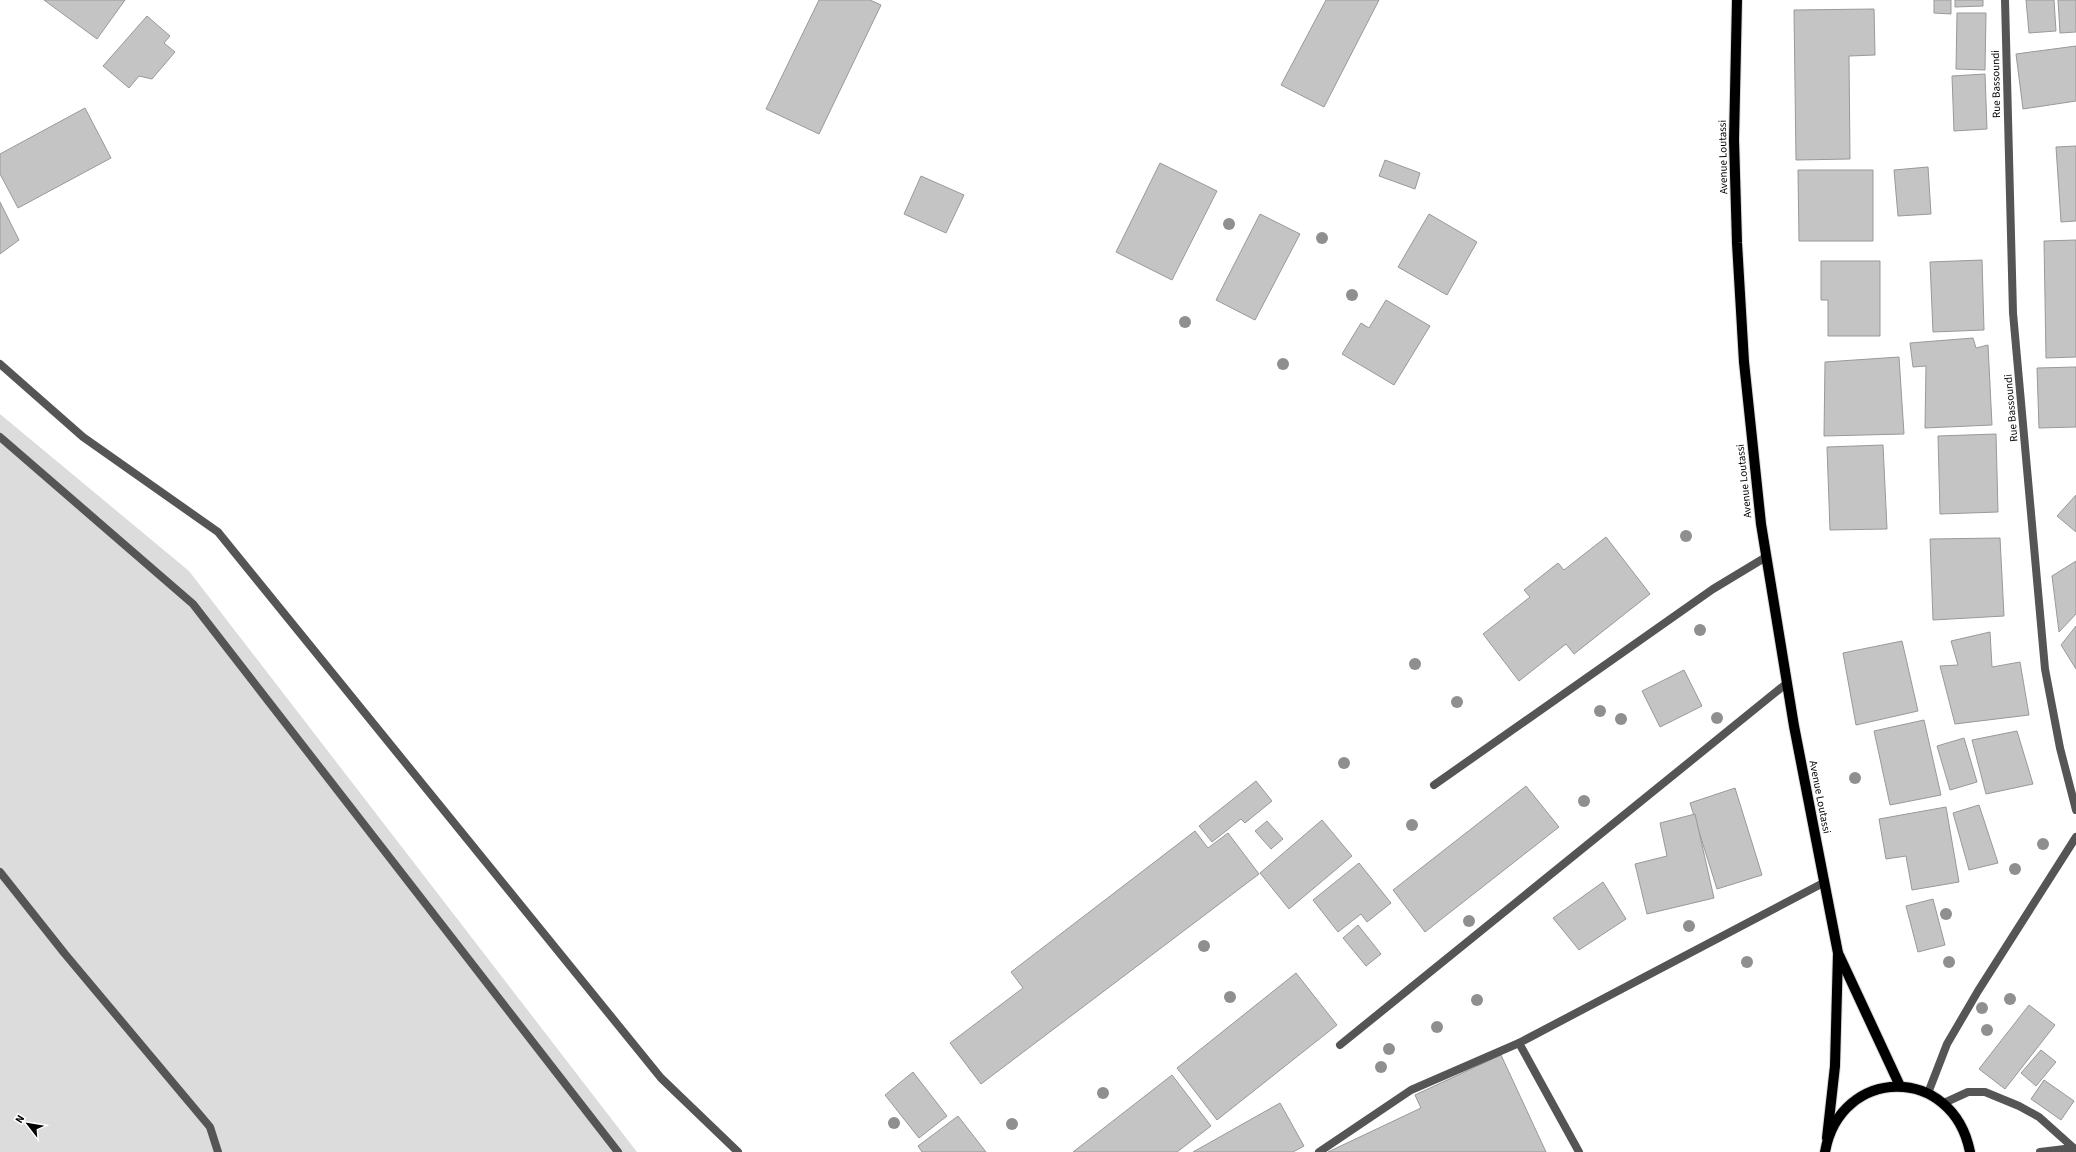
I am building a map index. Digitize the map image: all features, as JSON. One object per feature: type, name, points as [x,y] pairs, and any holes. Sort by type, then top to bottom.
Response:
[{"type":"main road","name":"Avenue Loutassi","points":[[1737,0],[1734,140],[1737,243],[1744,362],[1761,524],[1787,683],[1838,953],[1835,1066],[1828,1138]]},
{"type":"main road","name":"Avenue Loutassi","points":[[1838,953],[1900,1086]]},
{"type":"main road","points":[[1825,1152],[1828,1138],[1838,1116],[1855,1100],[1877,1090],[1900,1086],[1928,1092],[1944,1103],[1957,1116],[1963,1127],[1970,1152]]},
{"type":"street","name":"Rue Bassoundi","points":[[2005,0],[2014,313],[2045,669],[2060,748],[2076,810]]},
{"type":"street","points":[[0,364],[83,437],[218,532],[661,1078],[738,1152]]},
{"type":"street","points":[[0,437],[193,604],[618,1152]]},
{"type":"street","points":[[1434,785],[1713,589],[1766,557]]},
{"type":"street","points":[[1340,1046],[1787,683]]},
{"type":"street","points":[[1928,1092],[1946,1044],[2076,837]]},
{"type":"street","points":[[0,872],[65,954],[210,1127],[218,1152]]},
{"type":"street","points":[[1319,1152],[1410,1090],[1519,1043],[1825,882]]},
{"type":"street","points":[[1519,1043],[1579,1152]]},
{"type":"street","points":[[1944,1103],[1968,1092],[1986,1092],[2020,1106],[2039,1117],[2074,1149]]},
{"type":"street","points":[[2040,1152],[2074,1149]]},
{"type":"shaded area","points":[[0,414],[189,571],[637,1152],[0,1152]]},
{"type":"building","points":[[44,0],[125,0],[97,39]]},
{"type":"building","points":[[819,0],[870,0],[881,5],[819,134],[766,109]]},
{"type":"building","points":[[1326,0],[1379,0],[1324,107],[1281,85]]},
{"type":"building","points":[[1934,0],[1951,0],[1951,14],[1934,13]]},
{"type":"building","points":[[1955,0],[1983,0],[1983,6],[1955,7]]},
{"type":"building","points":[[2026,0],[2054,0],[2056,31],[2029,33]]},
{"type":"building","points":[[2058,0],[2076,0],[2076,32],[2060,33]]},
{"type":"building","points":[[1874,9],[1875,55],[1849,56],[1850,159],[1796,160],[1794,10]]},
{"type":"building","points":[[1957,13],[1986,13],[1985,70],[1956,69]]},
{"type":"building","points":[[147,16],[170,36],[164,43],[175,52],[152,79],[139,76],[129,88],[103,66]]},
{"type":"building","points":[[2076,46],[2076,101],[2023,109],[2016,54]]},
{"type":"building","points":[[1985,74],[1987,129],[1954,131],[1952,76]]},
{"type":"building","points":[[85,108],[111,158],[18,208],[0,174],[0,154]]},
{"type":"building","points":[[2076,146],[2076,221],[2061,222],[2056,147]]},
{"type":"building","points":[[1385,160],[1420,173],[1415,189],[1379,176]]},
{"type":"building","points":[[1160,163],[1217,191],[1172,280],[1116,252]]},
{"type":"building","points":[[1928,167],[1931,214],[1898,216],[1894,170]]},
{"type":"building","points":[[1798,170],[1873,170],[1873,241],[1799,241]]},
{"type":"building","points":[[921,176],[964,195],[946,233],[904,214]]},
{"type":"building","points":[[0,202],[19,240],[0,254]]},
{"type":"building","points":[[1260,214],[1300,234],[1255,320],[1216,300]]},
{"type":"building","points":[[1429,214],[1477,242],[1447,295],[1398,267]]},
{"type":"building","points":[[2076,240],[2076,357],[2046,358],[2044,241]]},
{"type":"building","points":[[1982,260],[1984,330],[1933,332],[1930,262]]},
{"type":"building","points":[[1821,261],[1880,261],[1880,336],[1828,336],[1828,300],[1821,300]]},
{"type":"building","points":[[1386,300],[1430,326],[1394,385],[1342,354],[1361,323],[1369,328]]},
{"type":"building","points":[[1973,338],[1976,348],[1988,345],[1992,425],[1925,428],[1926,366],[1913,367],[1910,343]]},
{"type":"building","points":[[1899,357],[1904,434],[1824,436],[1825,362]]},
{"type":"building","points":[[2076,367],[2076,427],[2039,428],[2037,368]]},
{"type":"building","points":[[1996,434],[1998,512],[1940,514],[1938,436]]},
{"type":"building","points":[[1883,445],[1887,529],[1830,530],[1827,447]]},
{"type":"building","points":[[2076,495],[2076,532],[2057,516]]},
{"type":"building","points":[[1606,537],[1650,594],[1574,654],[1566,644],[1519,681],[1483,634],[1530,597],[1524,590],[1558,563],[1564,570]]},
{"type":"building","points":[[2000,538],[2004,616],[1933,620],[1930,539]]},
{"type":"building","points":[[2076,561],[2076,614],[2059,632],[2052,576]]},
{"type":"building","points":[[2076,626],[2076,669],[2061,645]]},
{"type":"building","points":[[1990,632],[1992,667],[2020,662],[2029,715],[1955,724],[1940,666],[1958,665],[1951,641]]},
{"type":"building","points":[[1902,641],[1918,711],[1856,725],[1843,653]]},
{"type":"building","points":[[1684,670],[1702,706],[1660,727],[1642,691]]},
{"type":"building","points":[[1924,720],[1941,795],[1890,805],[1874,731]]},
{"type":"building","points":[[2017,731],[2033,784],[1986,794],[1972,740]]},
{"type":"building","points":[[1964,738],[1977,782],[1950,790],[1937,746]]},
{"type":"building","points":[[1256,781],[1272,801],[1245,823],[1241,819],[1212,842],[1199,826]]},
{"type":"building","points":[[1526,786],[1559,827],[1425,932],[1393,890]]},
{"type":"building","points":[[1735,788],[1762,875],[1717,889],[1690,803]]},
{"type":"building","points":[[1979,805],[1998,863],[1969,870],[1953,813]]},
{"type":"building","points":[[1946,807],[1959,882],[1912,890],[1906,856],[1886,859],[1879,819]]},
{"type":"building","points":[[1695,814],[1714,898],[1647,914],[1635,864],[1667,856],[1660,823]]},
{"type":"building","points":[[1322,820],[1352,856],[1289,909],[1260,873]]},
{"type":"building","points":[[1267,821],[1283,839],[1271,849],[1255,831]]},
{"type":"building","points":[[1195,831],[1208,848],[1228,833],[1259,874],[981,1084],[950,1043],[1023,988],[1011,972]]},
{"type":"building","points":[[1359,863],[1391,903],[1367,922],[1361,914],[1338,932],[1313,900]]},
{"type":"building","points":[[1603,882],[1626,919],[1579,950],[1553,918]]},
{"type":"building","points":[[1933,899],[1945,945],[1918,952],[1906,906]]},
{"type":"building","points":[[1358,925],[1381,954],[1366,966],[1343,938]]},
{"type":"building","points":[[1296,973],[1337,1025],[1217,1120],[1177,1068]]},
{"type":"building","points":[[2029,1005],[2055,1025],[2005,1089],[1979,1069]]},
{"type":"building","points":[[2041,1050],[2056,1062],[2036,1086],[2021,1073]]},
{"type":"building","points":[[1501,1055],[1546,1152],[1328,1152],[1421,1108],[1415,1095]]},
{"type":"building","points":[[913,1072],[947,1116],[919,1138],[885,1095]]},
{"type":"building","points":[[1172,1075],[1211,1126],[1177,1152],[1073,1152]]},
{"type":"building","points":[[2044,1080],[2074,1101],[2061,1120],[2031,1099]]},
{"type":"building","points":[[1280,1103],[1304,1146],[1293,1152],[1193,1152]]},
{"type":"building","points":[[958,1116],[986,1152],[922,1152],[918,1146]]}]
